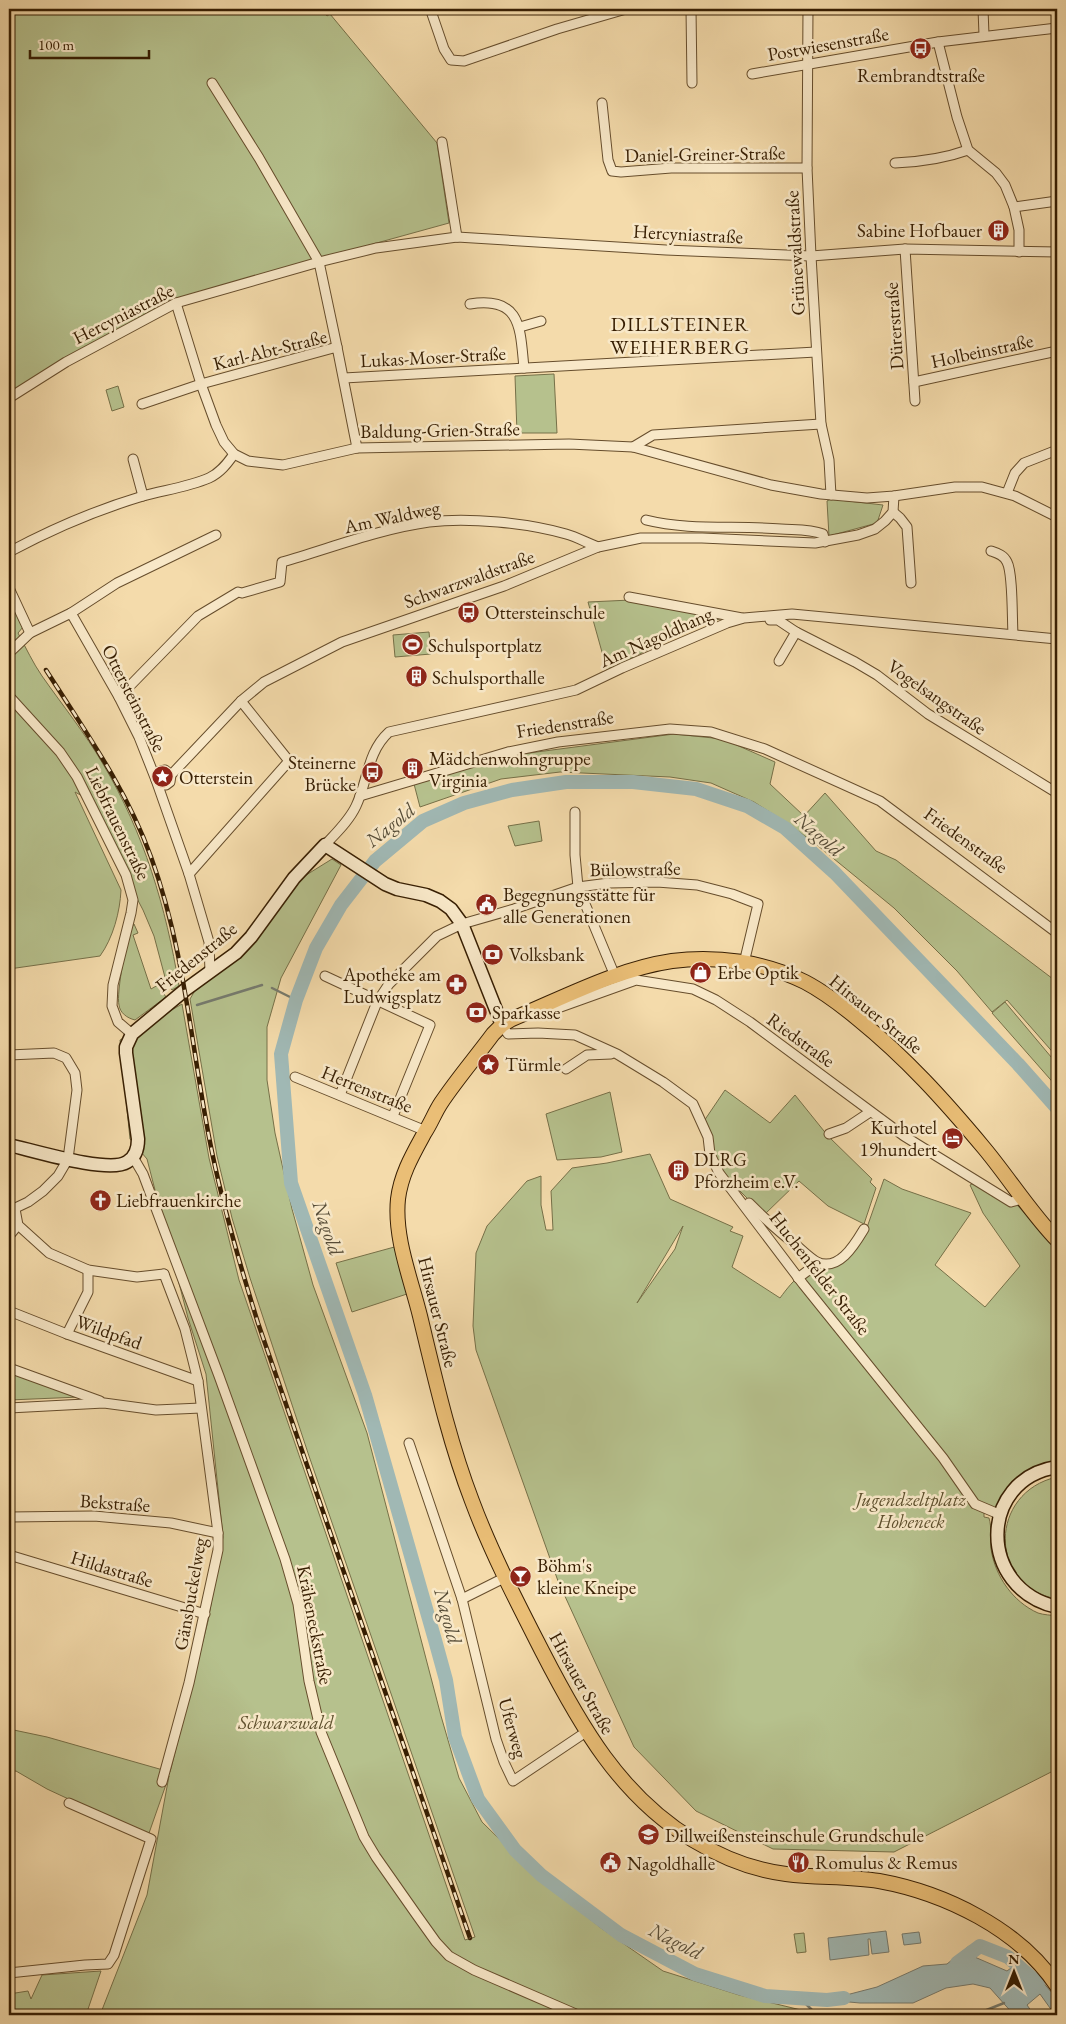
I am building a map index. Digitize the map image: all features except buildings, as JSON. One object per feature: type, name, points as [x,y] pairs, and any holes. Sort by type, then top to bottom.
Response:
[{"type":"main road","name":"Hirsauer Straße","points":[[1057,1240],[1022,1199],[986,1150],[934,1090],[895,1050],[845,1008],[820,991],[789,976],[744,963],[704,959],[672,961],[643,966],[538,1008],[502,1025],[492,1034],[441,1104],[409,1162],[400,1188],[398,1218],[401,1245],[450,1438],[473,1504],[551,1669],[586,1732],[607,1763],[630,1788],[669,1823],[707,1848],[734,1860],[771,1872],[878,1881],[926,1894],[950,1903],[987,1922],[1017,1944],[1043,1967],[1057,1986]]},
{"type":"street","points":[[433,9],[432,14],[444,49],[451,60],[458,61],[464,61],[557,28],[626,9]]},
{"type":"street","points":[[692,9],[692,83]]},
{"type":"street","name":"Grünewaldstraße","points":[[808,9],[807,168],[811,256],[822,424],[829,460],[831,495]]},
{"type":"street","points":[[982,9],[984,35]]},
{"type":"street","name":"Postwiesenstraße","points":[[752,74],[808,63],[984,35],[1057,28]]},
{"type":"street","points":[[938,42],[956,117],[968,150],[996,173],[1005,185],[1014,207],[1019,230],[1019,252]]},
{"type":"street","points":[[212,83],[259,158],[319,262],[337,347]]},
{"type":"street","name":"Daniel-Greiner-Straße","points":[[602,103],[608,160],[612,171],[671,168],[807,168]]},
{"type":"street","points":[[442,142],[457,237]]},
{"type":"street","points":[[895,163],[938,159],[968,150]]},
{"type":"street","points":[[1014,207],[1057,201]]},
{"type":"street","name":"Hercyniastraße","points":[[9,398],[66,362],[176,303],[319,262],[376,248],[457,237],[666,250],[811,256],[905,249],[1057,252]]},
{"type":"street","name":"Dürerstraße","points":[[905,249],[915,401]]},
{"type":"street","name":"Lukas-Moser-Straße","points":[[470,304],[481,302],[495,303],[511,312],[520,327],[524,368]]},
{"type":"street","points":[[9,552],[73,520],[143,496],[210,478],[223,469],[234,454],[224,442],[216,425],[176,303]]},
{"type":"street","name":"Lukas-Moser-Straße","points":[[520,327],[541,321]]},
{"type":"street","name":"Karl-Abt-Straße","points":[[142,404],[201,384],[337,347],[357,448]]},
{"type":"street","name":"Holbeinstraße","points":[[914,382],[1057,351]]},
{"type":"street","name":"Lukas-Moser-Straße","points":[[344,378],[816,352]]},
{"type":"street","points":[[633,447],[653,435],[822,424]]},
{"type":"street","name":"Baldung-Grien-Straße","points":[[234,454],[259,463],[283,465],[357,448],[568,444],[633,447],[771,485],[831,495],[866,498],[894,496]]},
{"type":"street","points":[[1008,493],[1015,473],[1024,464],[1057,450]]},
{"type":"street","points":[[133,459],[143,496]]},
{"type":"street","points":[[911,583],[907,527],[893,512],[894,496],[955,487],[982,487],[1008,493],[1036,505],[1057,517]]},
{"type":"street","name":"Schwarzwaldstraße","points":[[156,780],[161,785],[166,785],[170,782],[171,775],[241,701],[264,682],[342,642],[504,586],[598,547],[641,538],[658,537],[789,543],[825,542],[858,535],[875,529],[893,512]]},
{"type":"street","points":[[646,520],[675,527],[762,527],[814,531],[823,534],[825,542]]},
{"type":"street","name":"Am Waldweg","points":[[119,697],[198,616],[238,592],[242,593],[280,582],[282,562],[357,538],[430,522],[508,523],[566,534],[598,547]]},
{"type":"street","points":[[9,653],[30,633],[71,613],[117,582],[216,535]]},
{"type":"street","points":[[991,551],[1000,554],[1008,562],[1013,634]]},
{"type":"street","points":[[9,588],[30,633]]},
{"type":"street","points":[[630,597],[744,618]]},
{"type":"street","name":"Ottersteinstraße","points":[[71,613],[119,697],[139,738],[156,780],[189,874],[209,942],[210,973]]},
{"type":"street","name":"Am Nagoldhang","points":[[360,796],[374,751],[382,739],[392,731],[576,690],[727,623],[744,618],[792,614],[1057,639]]},
{"type":"street","name":"Vogelsangstraße","points":[[744,618],[778,620],[796,632],[870,670],[928,714],[1057,793]]},
{"type":"street","points":[[778,662],[796,632]]},
{"type":"street","name":"Liebfrauenstraße","points":[[9,696],[60,752],[77,777],[126,876],[133,900],[132,913],[113,985],[112,1006],[118,1022],[132,1034]]},
{"type":"street","points":[[189,874],[289,761],[241,701]]},
{"type":"street","name":"Friedenstraße","points":[[132,1034],[184,990],[231,958],[251,938],[294,878],[344,825],[357,805],[360,796],[508,752],[558,742],[662,730],[711,732],[765,748],[880,801],[1057,932]]},
{"type":"street","points":[[575,812],[575,855],[578,887],[615,976]]},
{"type":"street","points":[[325,845],[385,884],[397,889],[426,895],[440,901],[451,909],[462,924],[502,1025]]},
{"type":"street","name":"Bülowstraße","points":[[340,1095],[377,1002],[389,984],[437,936],[462,924],[514,909],[578,887],[608,883],[657,882],[696,885],[732,894],[758,904],[744,963]]},
{"type":"street","points":[[325,976],[377,1002],[430,1024],[393,1116]]},
{"type":"street","name":"Riedstraße","points":[[538,1008],[547,1010],[568,1004],[636,980],[692,989],[716,1000],[750,1022],[870,1112],[963,1174],[1012,1202],[1022,1199]]},
{"type":"street","name":"Huchenfelder Straße","points":[[502,1025],[508,1034],[575,1035],[617,1054],[663,1082],[693,1104],[708,1137],[710,1154],[719,1173],[798,1278],[943,1458],[975,1504],[1001,1515]]},
{"type":"street","points":[[9,1145],[68,1159],[109,1166],[128,1162],[133,1157],[138,1146],[126,1053],[126,1047],[132,1034]]},
{"type":"street","points":[[9,1055],[54,1053],[66,1058],[75,1073],[77,1090],[68,1159],[58,1176],[43,1191],[12,1210],[18,1225],[49,1253],[88,1270],[137,1277],[164,1274],[175,1261],[143,1174],[133,1157]]},
{"type":"street","points":[[566,1069],[587,1055],[617,1054]]},
{"type":"street","name":"Herrenstraße","points":[[295,1077],[426,1131]]},
{"type":"street","points":[[829,1134],[846,1128],[870,1112]]},
{"type":"street","points":[[736,1195],[742,1197],[772,1226],[818,1262],[831,1263],[842,1258],[852,1249],[864,1229]]},
{"type":"street","points":[[9,1236],[18,1225]]},
{"type":"street","name":"Kräheneckstraße","points":[[175,1261],[220,1376],[286,1559],[298,1604],[308,1681],[321,1732],[364,1837],[416,1914],[436,1942],[449,1956],[481,1974],[578,2015]]},
{"type":"street","points":[[798,1278],[818,1262]]},
{"type":"street","points":[[67,1334],[88,1292],[88,1270]]},
{"type":"street","points":[[9,1408],[104,1403],[156,1410],[201,1408],[198,1381],[184,1329],[164,1274]]},
{"type":"street","name":"Wildpfad","points":[[9,1311],[198,1381]]},
{"type":"street","points":[[9,1368],[104,1403]]},
{"type":"street","name":"Gänsbuckelweg","points":[[162,1782],[205,1614],[218,1550],[218,1533],[201,1408]]},
{"type":"street","name":"Uferweg","points":[[409,1443],[424,1481],[462,1599],[496,1739],[513,1781],[586,1732]]},
{"type":"street","points":[[1057,1468],[1048,1469],[1022,1482],[1008,1499],[1001,1515],[997,1534],[998,1548],[1006,1572],[1016,1586],[1034,1600],[1057,1607]]},
{"type":"street","name":"Bekstraße","points":[[9,1517],[94,1516],[171,1523],[218,1533]]},
{"type":"street","name":"Hildastraße","points":[[9,1555],[205,1614]]},
{"type":"street","points":[[462,1599],[506,1577]]},
{"type":"street","points":[[9,1973],[85,1964],[108,1964],[114,1955],[150,1839],[69,1803]]},
{"type":"green space","points":[[9,9],[325,9],[323,11],[327,16],[330,14],[437,143],[449,223],[167,301],[9,395]]},
{"type":"green space","points":[[554,374],[557,433],[517,433],[515,376]]},
{"type":"green space","points":[[118,386],[124,407],[112,411],[106,390]]},
{"type":"green space","points":[[831,499],[883,505],[877,523],[829,536],[827,501]]},
{"type":"green space","points":[[9,597],[23,627],[18,633],[42,676],[103,764],[118,790],[142,844],[160,899],[174,957],[179,986],[172,990],[166,981],[154,936],[143,910],[84,797],[75,792],[121,890],[119,907],[112,933],[100,956],[9,969]]},
{"type":"green space","points":[[631,600],[726,617],[697,626],[607,670],[588,602]]},
{"type":"green space","name":"Schulsportplatz","points":[[429,632],[431,654],[395,657],[393,635]]},
{"type":"green space","points":[[674,734],[723,739],[775,762],[770,784],[804,816],[825,793],[876,851],[896,860],[1057,982],[1057,1057],[1007,1000],[992,1012],[957,971],[894,908],[817,845],[754,802],[711,783],[670,777],[560,772],[501,779],[420,807],[414,784],[514,755]]},
{"type":"green space","points":[[539,821],[542,841],[515,846],[508,826]]},
{"type":"green space","name":"Schwarzwald","points":[[332,859],[341,865],[281,978],[267,1027],[267,1080],[275,1133],[292,1209],[313,1285],[367,1433],[459,1778],[482,1822],[542,1881],[601,1928],[663,1971],[739,1995],[801,2010],[812,2015],[100,2015],[147,1895],[169,1776],[148,1836],[47,1789],[16,1771],[9,1772],[9,1729],[47,1737],[170,1772],[208,1621],[223,1537],[206,1374],[188,1318],[147,1159],[130,1139],[120,1040],[182,1004],[209,1158],[239,1280],[465,1940],[475,1937],[309,1456],[250,1278],[232,1218],[217,1156],[190,999],[197,987],[253,945],[303,877]]},
{"type":"green space","points":[[134,924],[138,933],[133,935],[151,989],[158,985],[166,997],[135,1020],[122,1013],[118,999],[125,951]]},
{"type":"green space","points":[[1005,1002],[1057,1064],[1057,1087],[992,1013]]},
{"type":"green space","points":[[725,1090],[770,1123],[795,1095],[828,1136],[872,1179],[870,1182],[876,1188],[864,1224],[828,1206],[799,1181],[764,1215],[730,1181],[718,1164],[704,1121]]},
{"type":"green space","points":[[610,1092],[622,1152],[601,1157],[557,1160],[546,1114]]},
{"type":"green space","name":"Jugendzeltplatz Hoheneck","points":[[650,1154],[670,1199],[733,1227],[730,1231],[743,1236],[732,1267],[780,1298],[802,1274],[815,1267],[832,1265],[864,1236],[884,1179],[902,1189],[971,1213],[935,1265],[985,1307],[1020,1266],[983,1213],[970,1185],[974,1183],[1016,1204],[1057,1247],[1057,1461],[998,1506],[984,1512],[984,1517],[989,1518],[993,1559],[1007,1587],[1013,1595],[1029,1608],[1040,1614],[1057,1616],[1057,1769],[894,1852],[773,1849],[696,1811],[634,1747],[558,1581],[476,1350],[473,1326],[476,1253],[487,1226],[527,1181],[541,1176],[541,1205],[546,1230],[553,1230],[551,1191],[572,1168]],"holes":[[[683,1226],[675,1249],[637,1303]]]},
{"type":"green space","points":[[398,1246],[410,1293],[352,1312],[336,1263]]},
{"type":"green space","points":[[9,1372],[80,1397],[9,1400]]},
{"type":"green space","points":[[1057,1477],[1057,1599],[1034,1591],[1018,1577],[1008,1559],[1005,1539],[1009,1519],[1018,1501],[1035,1486]]},
{"type":"green space","points":[[804,1933],[806,1952],[797,1953],[794,1934]]},
{"type":"green space","points":[[101,1971],[86,2015],[9,2015],[9,1994],[28,1991],[31,1999],[42,1975]]},
{"type":"water","points":[[886,1931],[889,1952],[872,1954],[870,1939],[868,1939],[869,1955],[830,1960],[828,1938]]},
{"type":"water","points":[[919,1932],[921,1943],[904,1945],[902,1934]]},
{"type":"water","points":[[969,1946],[980,1946],[970,1955],[1007,1971],[1011,1968],[1027,1978],[1033,1986],[1042,1981],[1057,1999],[1057,2015],[1055,2015],[1040,1994],[1027,2005],[1034,2015],[1014,2015],[990,1988],[973,1984],[946,1988],[913,2003],[860,2003],[827,2000],[877,1987],[923,1966],[947,1964]]},
{"type":"waterway","name":"Nagold","points":[[844,1998],[827,2000],[765,1996],[695,1974],[621,1935],[541,1875],[515,1850],[478,1799],[455,1737],[446,1680],[365,1395],[291,1183],[281,1054],[296,1000],[316,948],[341,905],[375,861],[423,821],[464,803],[512,790],[566,782],[633,782],[696,789],[747,806],[785,828],[835,873],[1018,1064],[1057,1108]]},
{"type":"waterway","points":[[197,1005],[262,985]]},
{"type":"waterway","points":[[272,988],[296,1000]]},
{"type":"waterway","points":[[957,1963],[980,1946],[1008,1957],[1038,1983]]},
{"type":"waterway","points":[[800,1998],[817,2015]]},
{"type":"waterway","points":[[943,2015],[984,2011],[1004,2003]]},
{"type":"railway","points":[[46,670],[104,760],[130,807],[151,857],[162,891],[179,961],[214,1161],[244,1277],[258,1323],[470,1938]]},
{"type":"place","name":"Rembrandtstraße","points":[[921,49]]},
{"type":"place","name":"Sabine Hofbauer","points":[[998,230]]},
{"type":"place","name":"Ottersteinschule","points":[[469,612]]},
{"type":"place","name":"Schulsportplatz","points":[[412,645]]},
{"type":"place","name":"Schulsporthalle","points":[[416,677]]},
{"type":"place","name":"Mädchenwohngruppe Virginia","points":[[413,769]]},
{"type":"place","name":"Steinerne Brücke","points":[[372,773]]},
{"type":"place","name":"Otterstein","points":[[163,777]]},
{"type":"place","name":"Begegnungsstätte für alle Generationen","points":[[487,905]]},
{"type":"place","name":"Volksbank","points":[[493,954]]},
{"type":"place","name":"Erbe Optik","points":[[701,972]]},
{"type":"place","name":"Apotheke am Ludwigsplatz","points":[[457,985]]},
{"type":"place","name":"Sparkasse","points":[[476,1012]]},
{"type":"place","name":"Türmle","points":[[489,1064]]},
{"type":"place","name":"Kurhotel 19hundert","points":[[953,1138]]},
{"type":"place","name":"DLRG Pforzheim e.V.","points":[[678,1170]]},
{"type":"place","name":"Liebfrauenkirche","points":[[100,1200]]},
{"type":"place","name":"Böhm's kleine Kneipe","points":[[521,1576]]},
{"type":"place","name":"Dillweißensteinschule Grundschule","points":[[649,1835]]},
{"type":"place","name":"Romulus & Remus","points":[[799,1862]]},
{"type":"place","name":"Nagoldhalle","points":[[611,1863]]},
{"type":"district","name":"DILLSTEINER WEIHERBERG","points":[[680,336]]}]
